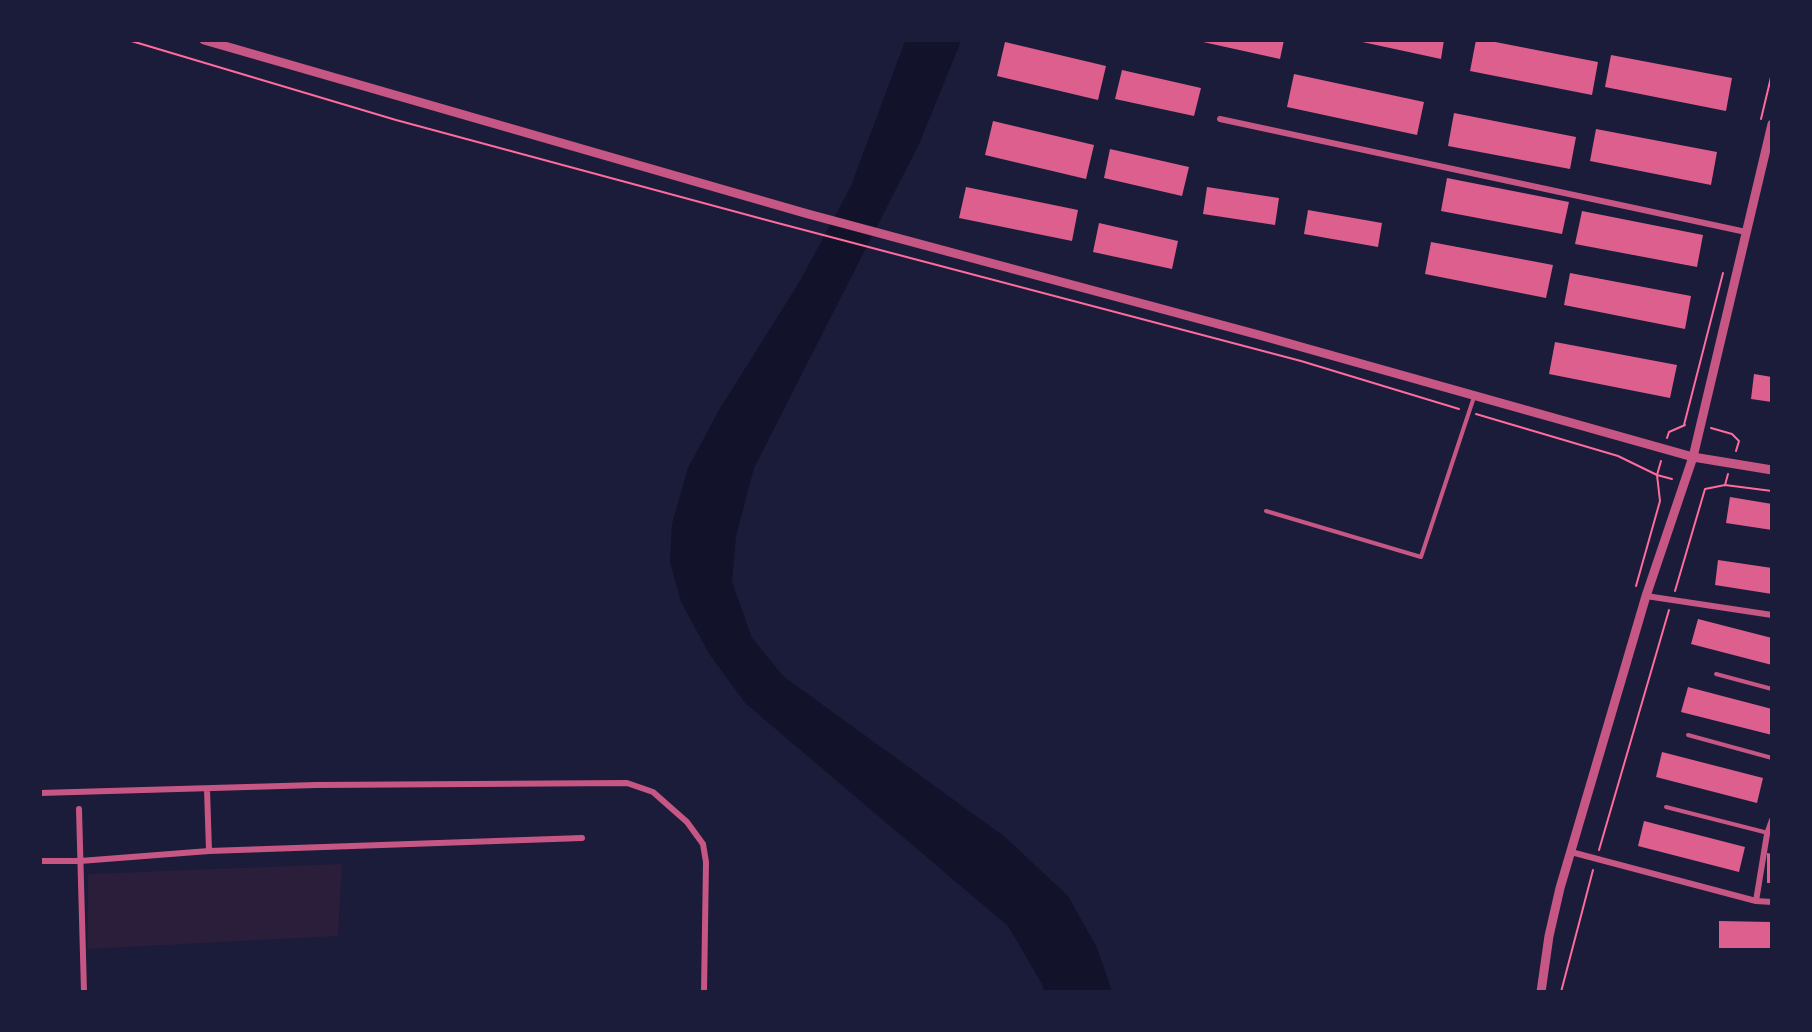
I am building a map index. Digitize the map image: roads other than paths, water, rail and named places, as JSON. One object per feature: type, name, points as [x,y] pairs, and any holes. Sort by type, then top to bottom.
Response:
[{"type":"street","points":[[204,40],[808,214],[1260,335],[1474,397],[1693,457],[1772,470]]},
{"type":"street","points":[[1220,119],[1746,232]]},
{"type":"street","points":[[1541,992],[1549,936],[1571,852],[1646,596],[1693,457],[1772,124]]},
{"type":"street","points":[[1646,596],[1772,615]]},
{"type":"street","points":[[40,793],[316,785],[627,783],[653,792],[687,822],[703,844],[706,862],[704,992]]},
{"type":"street","points":[[207,789],[208,851]]},
{"type":"street","points":[[79,809],[84,992]]},
{"type":"street","points":[[1756,901],[1772,820]]},
{"type":"street","points":[[40,861],[80,861],[208,851],[582,838]]},
{"type":"street","points":[[1571,852],[1756,901],[1772,902]]},
{"type":"lane","points":[[1266,511],[1420,557],[1474,397]]},
{"type":"lane","points":[[1716,674],[1772,689]]},
{"type":"lane","points":[[1688,735],[1772,758]]},
{"type":"lane","points":[[1666,807],[1769,834]]}]
